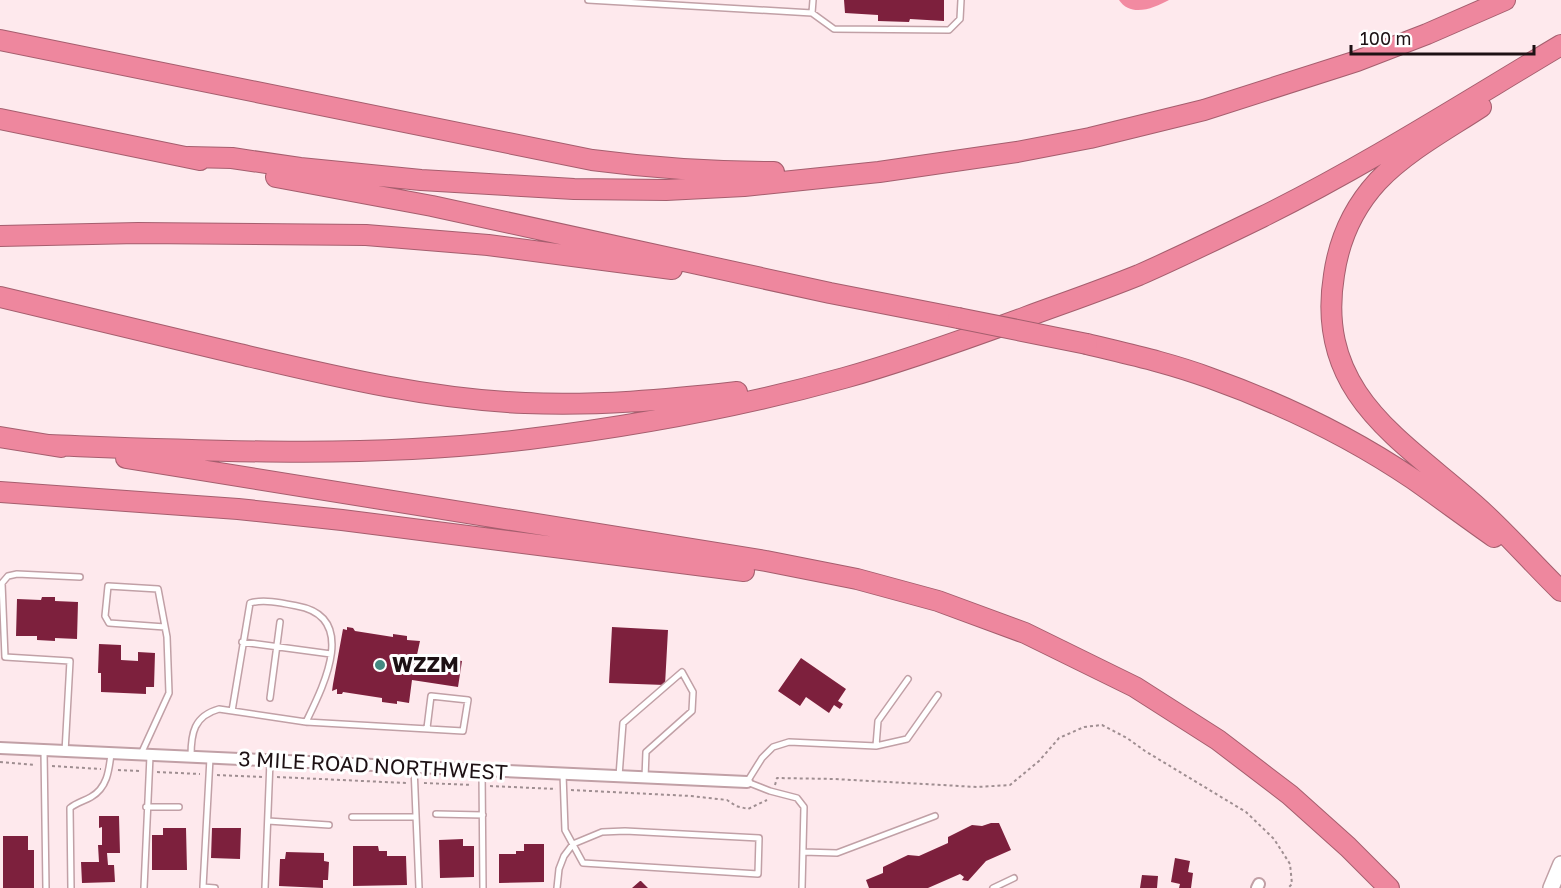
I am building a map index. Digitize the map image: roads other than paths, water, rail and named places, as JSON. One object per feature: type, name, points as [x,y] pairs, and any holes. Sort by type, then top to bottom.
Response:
[{"type":"highway","points":[[188,157],[232,158],[300,168],[421,180],[574,189],[666,190],[744,186],[951,163],[1090,138],[1204,110],[1357,61],[1505,0]]},
{"type":"highway","points":[[0,40],[592,160],[649,168],[710,172],[879,171]]},
{"type":"highway","points":[[49,445],[321,451],[469,445],[530,439],[633,423],[727,406],[844,378],[969,338],[1151,269],[1264,215],[1561,48]]},
{"type":"highway","points":[[1561,48],[1520,82],[1408,155],[1380,179],[1360,205],[1345,234],[1332,286],[1332,318],[1338,348],[1345,371],[1366,406],[1383,427],[1476,506],[1561,591]]},
{"type":"highway","points":[[0,119],[188,157],[225,167],[444,209],[732,272],[1087,344],[1162,363],[1208,377],[1298,415],[1362,448],[1412,478],[1535,566]]},
{"type":"highway","points":[[0,236],[138,233],[366,235],[512,247],[689,272],[732,272]]},
{"type":"highway","points":[[0,297],[340,378],[407,391],[469,398],[524,403],[591,404],[655,401],[844,378]]},
{"type":"highway","points":[[0,437],[754,560],[857,579],[938,601],[1025,633],[1135,687],[1218,740],[1290,795],[1348,847],[1389,888]]},
{"type":"highway","points":[[0,492],[238,509],[775,575],[857,579]]},
{"type":"main road","points":[[1551,888],[1561,864]]},
{"type":"street","name":"3 MILE ROAD NORTHWEST","points":[[0,748],[747,782]]},
{"type":"lane","points":[[588,0],[812,13],[834,29],[949,30],[960,19],[961,0]]},
{"type":"lane","points":[[812,13],[813,0]]},
{"type":"lane","points":[[64,752],[70,661],[5,657],[2,583],[8,576],[17,574],[80,577]]},
{"type":"lane","points":[[144,888],[145,756],[169,693],[165,627],[158,589],[108,586],[105,616],[109,623],[165,627]]},
{"type":"lane","points":[[232,711],[250,603],[257,601],[293,605],[310,608],[326,622],[331,630],[331,654],[321,691],[306,722]]},
{"type":"lane","points":[[270,698],[280,622]]},
{"type":"lane","points":[[242,642],[331,654]]},
{"type":"lane","points":[[620,776],[623,723],[682,672],[693,692],[692,711],[646,752],[645,778]]},
{"type":"lane","points":[[876,746],[878,721],[908,679]]},
{"type":"lane","points":[[802,888],[804,807],[797,798],[747,782],[762,758],[773,747],[789,742],[876,746],[907,739],[938,695]]},
{"type":"lane","points":[[191,758],[192,732],[201,718],[219,709],[306,722],[463,730],[468,700],[431,696],[426,728]]},
{"type":"lane","points":[[44,750],[46,888]]},
{"type":"lane","points":[[71,888],[70,808],[101,789],[107,780],[111,754]]},
{"type":"lane","points":[[210,758],[202,887],[215,888]]},
{"type":"lane","points":[[265,888],[270,761]]},
{"type":"lane","points":[[414,767],[419,888]]},
{"type":"lane","points":[[482,771],[483,888]]},
{"type":"lane","points":[[557,888],[559,869],[564,856],[573,844],[602,832],[625,831],[759,838],[758,874],[583,862],[573,844],[565,830],[563,821],[564,774]]},
{"type":"lane","points":[[146,807],[180,807]]},
{"type":"lane","points":[[436,814],[483,815]]},
{"type":"lane","points":[[803,852],[837,853],[935,816]]},
{"type":"lane","points":[[352,818],[416,817]]},
{"type":"lane","points":[[268,821],[329,825]]},
{"type":"lane","points":[[993,888],[1014,878]]},
{"type":"place","name":"WZZM","points":[[380,665]]}]
